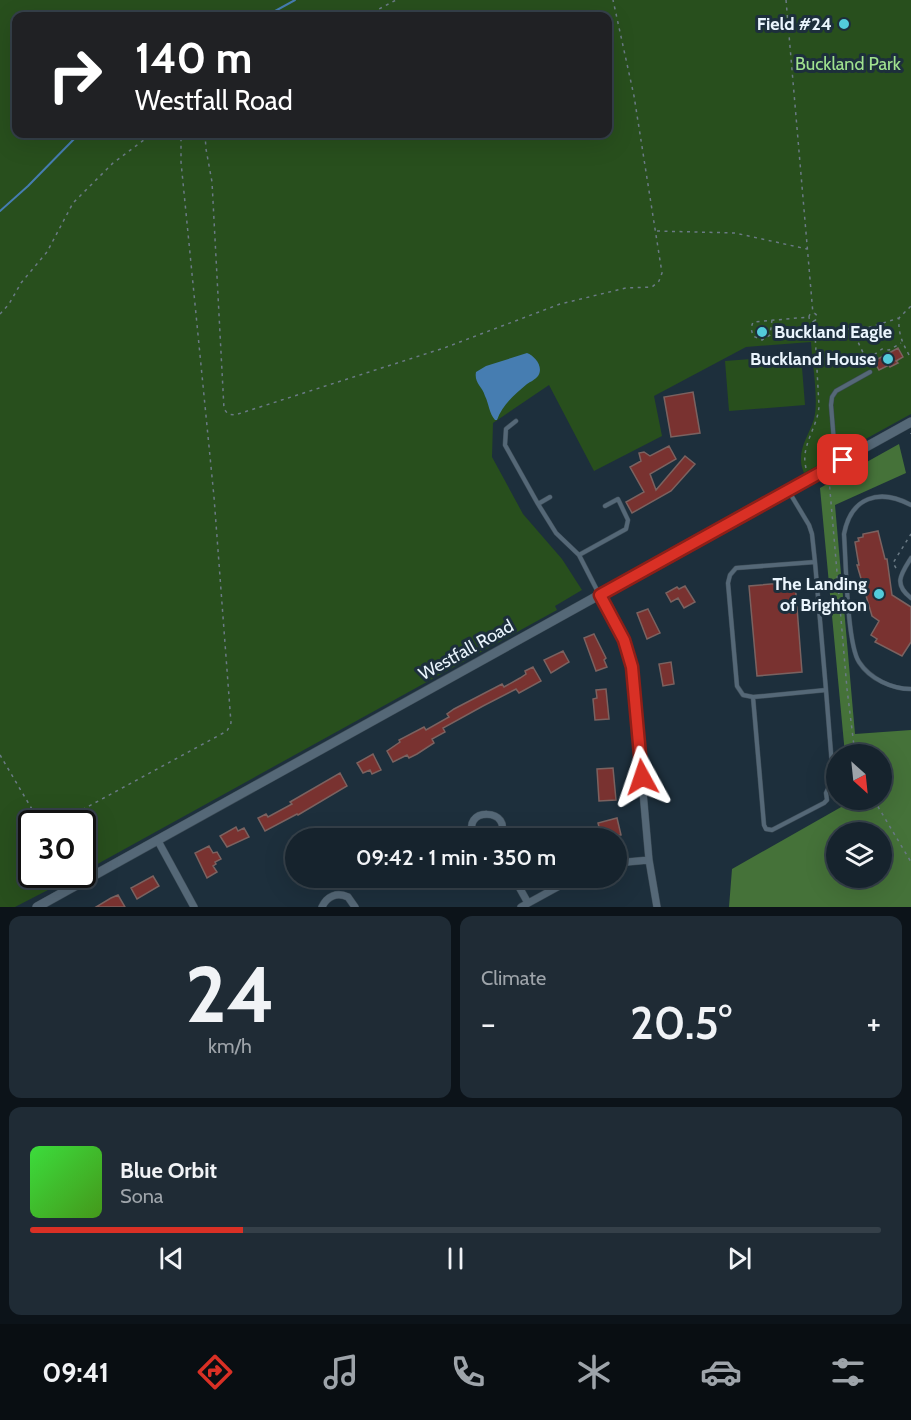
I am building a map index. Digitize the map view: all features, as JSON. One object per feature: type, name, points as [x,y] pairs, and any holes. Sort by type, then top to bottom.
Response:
[{"type":"street","name":"Westfall Road","points":[[37,907],[911,422]]},
{"type":"street","points":[[600,595],[624,640],[632,667],[649,861],[657,907]]},
{"type":"street","points":[[472,828],[473,822],[486,814],[491,814],[499,820],[502,828]]},
{"type":"street","points":[[158,841],[194,907]]},
{"type":"street","points":[[627,862],[649,861]]},
{"type":"street","points":[[520,888],[528,903]]},
{"type":"street","points":[[521,907],[556,888]]},
{"type":"street","points":[[322,907],[327,899],[337,894],[348,897],[355,907]]},
{"type":"lane","points":[[843,460],[834,442],[832,397],[836,391],[870,372]]},
{"type":"lane","points":[[516,422],[506,429],[505,445],[538,504],[556,532],[579,555],[600,595]]},
{"type":"lane","points":[[753,697],[764,825],[766,829],[772,830],[824,803],[827,800],[826,793],[833,778],[815,561],[809,525],[788,490]]},
{"type":"lane","points":[[538,504],[550,497]]},
{"type":"lane","points":[[911,505],[896,497],[872,497],[860,503],[851,512],[846,521],[844,534],[852,635],[858,661],[866,671],[887,684],[898,689],[911,689]]},
{"type":"lane","points":[[579,555],[626,529],[628,520],[618,499],[605,506]]},
{"type":"lane","points":[[911,558],[903,571],[900,585],[903,592],[911,598]]},
{"type":"lane","points":[[815,561],[736,568],[730,575],[728,583],[737,686],[744,695],[753,697],[825,690]]},
{"type":"path","points":[[374,12],[396,0]]},
{"type":"path","points":[[205,138],[212,182],[224,409],[228,414],[235,415],[444,348],[560,304],[626,288],[652,287],[659,281],[662,273],[634,96],[614,0]]},
{"type":"path","points":[[786,0],[813,314],[817,318],[813,321]]},
{"type":"path","points":[[0,314],[9,304],[21,283],[47,252],[73,203],[113,163],[147,138]]},
{"type":"path","points":[[84,810],[227,731],[231,723],[214,497],[181,162],[181,138]]},
{"type":"path","points":[[656,231],[735,233],[807,249]]},
{"type":"path","points":[[815,333],[824,336],[852,329],[875,327],[899,318],[911,306]]},
{"type":"path","points":[[772,320],[770,335],[762,339],[753,336],[751,328],[753,322],[772,320],[809,317],[813,314]]},
{"type":"path","points":[[806,468],[804,461],[806,448],[819,417],[815,333],[813,321],[809,317]]},
{"type":"path","points":[[899,318],[898,329],[909,355]]},
{"type":"path","points":[[852,329],[867,360],[870,372]]},
{"type":"path","points":[[867,360],[882,348],[889,350],[902,342]]},
{"type":"path","points":[[829,479],[854,744]]},
{"type":"path","points":[[0,755],[32,810]]},
{"type":"path","points":[[880,810],[911,862]]},
{"type":"green space","name":"Buckland Park","points":[[0,0],[911,0],[911,414],[804,473],[801,458],[803,445],[815,411],[816,392],[811,342],[746,347],[654,396],[662,436],[594,471],[549,385],[493,423],[492,457],[523,514],[562,559],[582,590],[555,606],[557,610],[96,865],[96,810],[18,810],[18,888],[52,888],[15,907],[0,907]]},
{"type":"green space","points":[[801,355],[805,405],[729,411],[725,361]]},
{"type":"green space","points":[[899,444],[906,473],[835,505],[855,734],[911,730],[911,907],[729,907],[732,869],[836,810],[892,810],[892,744],[844,744],[820,488]]},
{"type":"water","points":[[527,353],[538,362],[540,373],[514,396],[495,420],[477,382],[476,372],[486,366]]},
{"type":"building","name":"Buckland House","points":[[898,348],[903,357],[896,361],[898,363],[879,370],[874,361]]},
{"type":"building","points":[[693,392],[700,433],[671,437],[664,397]]},
{"type":"building","points":[[669,446],[676,459],[650,474],[656,490],[685,456],[695,464],[671,491],[632,513],[626,502],[644,492],[630,467],[641,461],[639,453],[644,452],[650,456]]},
{"type":"building","name":"The Landing of Brighton","points":[[878,531],[885,559],[887,559],[892,595],[911,607],[911,642],[902,656],[875,642],[877,639],[871,635],[879,621],[872,616],[857,565],[859,565],[855,542],[859,541],[858,538],[863,537],[863,534]]},
{"type":"building","points":[[795,582],[802,672],[757,676],[749,586]]},
{"type":"building","points":[[685,586],[695,602],[684,608],[678,598],[671,602],[666,593],[677,587],[679,589]]},
{"type":"building","points":[[648,609],[660,633],[647,639],[637,613]]},
{"type":"building","points":[[594,634],[606,658],[604,660],[607,667],[596,671],[584,638]]},
{"type":"building","points":[[563,651],[569,662],[551,673],[544,660]]},
{"type":"building","points":[[671,662],[674,684],[663,686],[659,664]]},
{"type":"building","points":[[533,667],[541,681],[519,693],[516,689],[483,706],[443,728],[445,732],[432,739],[434,743],[417,754],[409,758],[407,755],[393,762],[387,751],[400,742],[399,740],[424,727],[426,730],[449,717],[447,714],[454,709],[502,684],[504,687]]},
{"type":"building","points":[[606,689],[609,719],[595,720],[593,699],[597,698],[596,690]]},
{"type":"building","points":[[373,754],[381,770],[372,774],[370,770],[363,773],[357,763]]},
{"type":"building","points":[[613,768],[616,800],[599,801],[597,769]]},
{"type":"building","points":[[340,773],[347,786],[298,815],[265,831],[258,818],[266,814],[268,817],[292,804],[290,802]]},
{"type":"building","points":[[617,818],[619,828],[595,828],[599,827],[598,823]]},
{"type":"building","points":[[236,827],[238,831],[244,828],[249,837],[227,847],[220,836]]},
{"type":"building","points":[[209,846],[213,853],[217,852],[221,859],[213,866],[217,872],[207,878],[195,853]]},
{"type":"building","points":[[153,876],[159,886],[137,899],[131,888]]},
{"type":"building","points":[[118,895],[125,907],[96,907],[111,898]]},
{"type":"waterway","points":[[273,12],[295,0]]},
{"type":"waterway","points":[[0,211],[75,138]]},
{"type":"place","name":"Field #24","points":[[844,24]]},
{"type":"place","name":"Buckland Eagle","points":[[762,332]]},
{"type":"place","name":"Buckland House","points":[[888,359]]},
{"type":"place","name":"The Landing of Brighton","points":[[879,594]]},
{"type":"route","points":[[642,777],[632,667],[624,640],[600,595],[843,460]]}]
